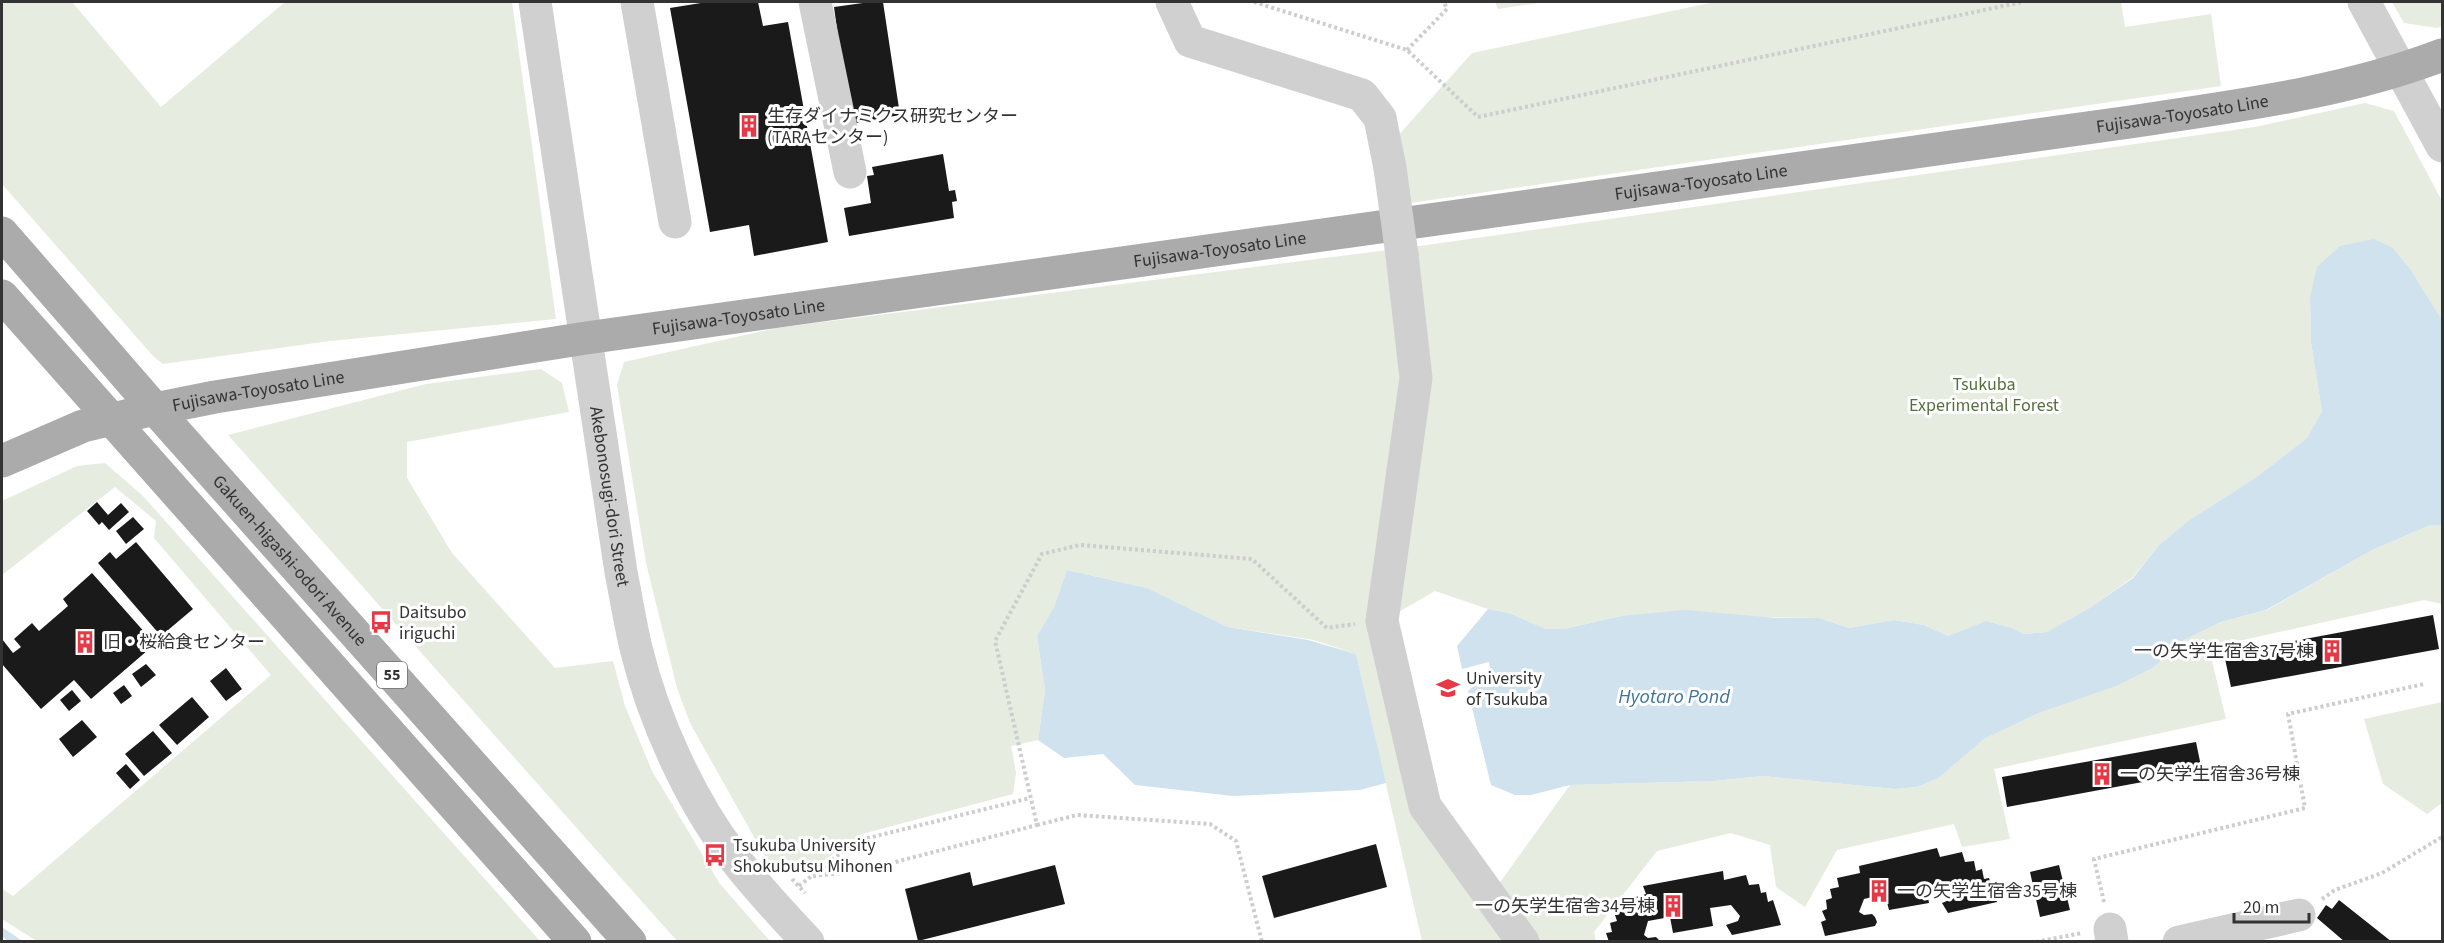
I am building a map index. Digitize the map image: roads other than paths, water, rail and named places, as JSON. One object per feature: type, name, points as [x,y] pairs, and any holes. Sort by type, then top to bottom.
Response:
[{"type":"main road","name":"Fujisawa-Toyosato Line","points":[[2,461],[82,426],[154,409],[378,370],[586,338],[2130,122],[2316,90],[2401,69],[2442,55]]},
{"type":"main road","name":"Gakuen-higashi-odori Avenue","points":[[2,233],[154,409],[630,942]]},
{"type":"main road","name":"55","points":[[2,296],[575,942]]},
{"type":"street","name":"Akebonosugi-dori Street","points":[[535,2],[621,572],[637,650],[656,711],[683,774],[703,811],[732,855],[788,897],[808,942]]},
{"type":"street","points":[[637,2],[675,222]]},
{"type":"street","points":[[815,2],[850,172]]},
{"type":"street","points":[[1172,2],[1190,40],[1362,94],[1380,118],[1390,168],[1416,378],[1383,621],[1425,806],[1524,942]]},
{"type":"street","points":[[2364,2],[2442,146]]},
{"type":"street","points":[[2179,942],[2300,915]]},
{"type":"water","name":"Hyotaro Pond","points":[[2374,239],[2393,248],[2409,267],[2442,320],[2442,525],[2428,526],[2374,549],[2266,610],[2221,622],[2184,640],[2154,667],[2116,686],[2041,712],[1984,739],[1939,778],[1917,787],[1895,789],[1762,776],[1714,781],[1570,785],[1531,795],[1515,795],[1491,785],[1468,691],[1490,670],[1489,662],[1462,669],[1457,646],[1488,609],[1509,613],[1546,629],[1564,629],[1621,616],[1685,610],[1776,618],[1819,618],[1849,628],[1894,620],[1924,625],[1948,636],[1986,621],[2024,634],[2047,632],[2091,607],[2133,578],[2159,545],[2188,521],[2258,476],[2307,438],[2322,411],[2311,343],[2310,297],[2317,267],[2340,246]]},
{"type":"water","points":[[1067,570],[1147,588],[1228,627],[1308,640],[1356,654],[1386,783],[1360,790],[1233,796],[1135,785],[1103,754],[1064,758],[1038,740],[1045,690],[1037,636],[1054,607]]},
{"type":"waterway","points":[[2,932],[17,942]]},
{"type":"place","name":"生存ダイナミクス研究センター (TARAセンター)","points":[[749,126]]},
{"type":"place","name":"Daitsubo iriguchi","points":[[381,622]]},
{"type":"place","name":"旧・桜給食センター","points":[[85,642]]},
{"type":"place","name":"一の矢学生宿舎37号棟","points":[[2332,651]]},
{"type":"place","name":"University of Tsukuba","points":[[1448,688]]},
{"type":"place","name":"一の矢学生宿舎36号棟","points":[[2102,774]]},
{"type":"place","name":"Tsukuba University Shokubutsu Mihonen","points":[[715,855]]},
{"type":"place","name":"一の矢学生宿舎35号棟","points":[[1879,891]]},
{"type":"place","name":"一の矢学生宿舎34号棟","points":[[1673,906]]},
{"type":"park label","name":"Tsukuba Experimental Forest","points":[[1984,394]]}]
